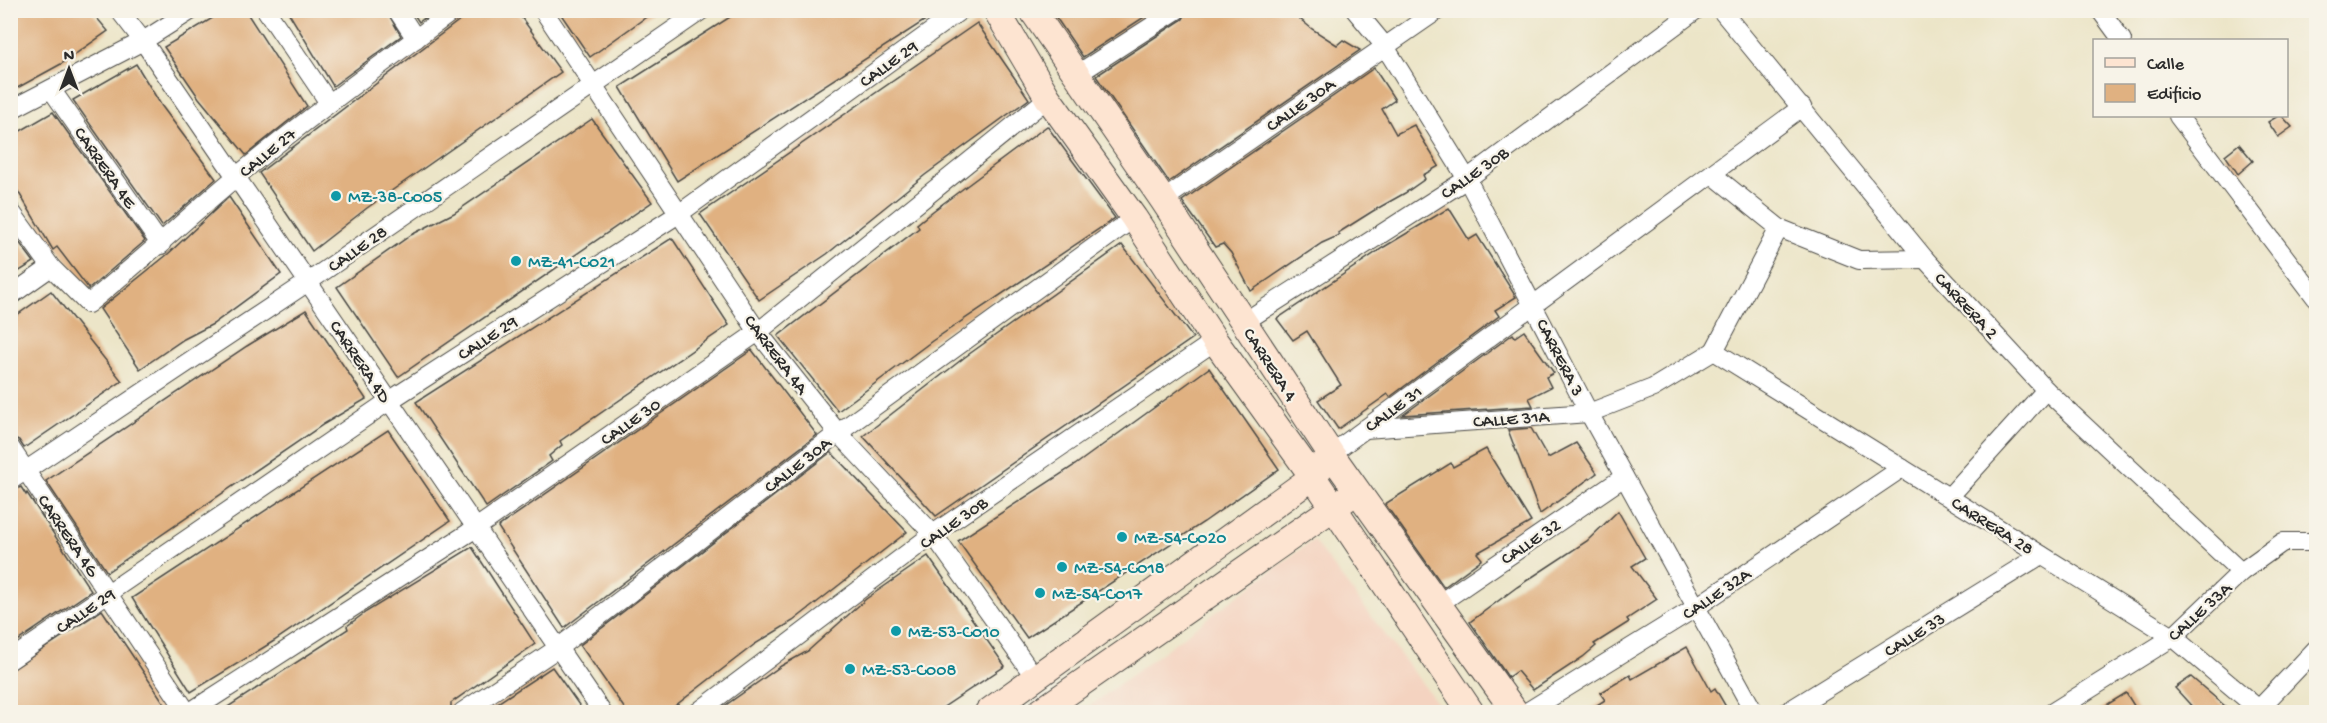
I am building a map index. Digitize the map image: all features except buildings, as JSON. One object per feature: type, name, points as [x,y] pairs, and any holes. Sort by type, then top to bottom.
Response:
[{"type":"main road","name":"CARRERA 4","points":[[996,10],[1048,98],[1134,218],[1215,341],[1313,477],[1471,712]]},
{"type":"main road","name":"CARRERA 4","points":[[1032,10],[1163,200],[1331,454],[1515,712]]},
{"type":"main road","name":"CALLE 31","points":[[987,712],[1313,477],[1331,454]]},
{"type":"main road","points":[[1040,712],[1357,491]]},
{"type":"street","name":"CARRERA 4D","points":[[119,10],[143,41],[602,712]]},
{"type":"street","points":[[10,110],[143,41],[192,10]]},
{"type":"street","points":[[266,10],[329,103]]},
{"type":"street","points":[[397,10],[416,39]]},
{"type":"street","name":"CALLE 27","points":[[51,267],[88,304],[161,245],[236,177],[329,103],[454,10]]},
{"type":"street","name":"CARRERA 4A","points":[[543,10],[758,332],[838,433],[933,534],[1036,678]]},
{"type":"street","name":"CALLE 28","points":[[18,476],[308,282],[593,83],[702,10]]},
{"type":"street","name":"CALLE 29","points":[[10,660],[389,401],[680,213],[961,10]]},
{"type":"street","points":[[1076,75],[1177,10]]},
{"type":"street","name":"CARRERA 3","points":[[1355,10],[1384,45],[1467,179],[1589,413],[1754,712]]},
{"type":"street","name":"CALLE 30A","points":[[1163,200],[1384,45],[1438,10]]},
{"type":"street","name":"CALLE 30B","points":[[1244,322],[1467,179],[1695,10]]},
{"type":"street","name":"CARRERA 2","points":[[1721,10],[1925,259],[2046,390],[2241,572]]},
{"type":"street","points":[[2100,10],[2121,39]]},
{"type":"street","name":"CARRERA 4E","points":[[51,89],[161,245]]},
{"type":"street","name":"CALLE 30","points":[[189,712],[476,528],[758,332],[1048,98]]},
{"type":"street","name":"CALLE 31","points":[[1331,454],[1802,107]]},
{"type":"street","points":[[2179,117],[2316,298]]},
{"type":"street","points":[[1712,174],[1779,228],[1859,260],[1925,259]]},
{"type":"street","points":[[10,210],[51,267],[10,296]]},
{"type":"street","name":"CALLE 30A","points":[[462,712],[558,648],[838,433],[1134,218]]},
{"type":"street","points":[[1714,351],[1779,228]]},
{"type":"street","name":"CALLE 30B","points":[[698,712],[933,534],[1215,341]]},
{"type":"street","name":"CALLE 31A","points":[[1365,429],[1589,413],[1653,388],[1714,351]]},
{"type":"street","name":"CARRERA 28","points":[[1714,351],[2173,638],[2260,711]]},
{"type":"street","points":[[1949,497],[2046,390]]},
{"type":"street","name":"CARRERA 4G","points":[[10,447],[18,476],[109,594],[189,712]]},
{"type":"street","name":"CALLE 32A","points":[[1527,712],[1695,608],[1902,468]]},
{"type":"street","name":"CALLE 32","points":[[1437,604],[1624,477]]},
{"type":"street","name":"CALLE 33A","points":[[2053,712],[2173,638],[2241,572],[2283,542],[2316,542]]},
{"type":"street","name":"CALLE 33","points":[[1787,712],[2041,555]]},
{"type":"street","points":[[2260,711],[2316,649]]},
{"type":"shaded area","points":[[1313,540],[1444,712],[1082,712]]},
{"type":"place","name":"MZ-38-C005","points":[[336,196]]},
{"type":"place","name":"MZ-41-C021","points":[[516,261]]},
{"type":"place","name":"MZ-54-C020","points":[[1122,537]]},
{"type":"place","name":"MZ-54-C018","points":[[1062,567]]},
{"type":"place","name":"MZ-54-C017","points":[[1040,593]]},
{"type":"place","name":"MZ-53-C010","points":[[896,631]]},
{"type":"place","name":"MZ-53-C008","points":[[850,669]]}]
